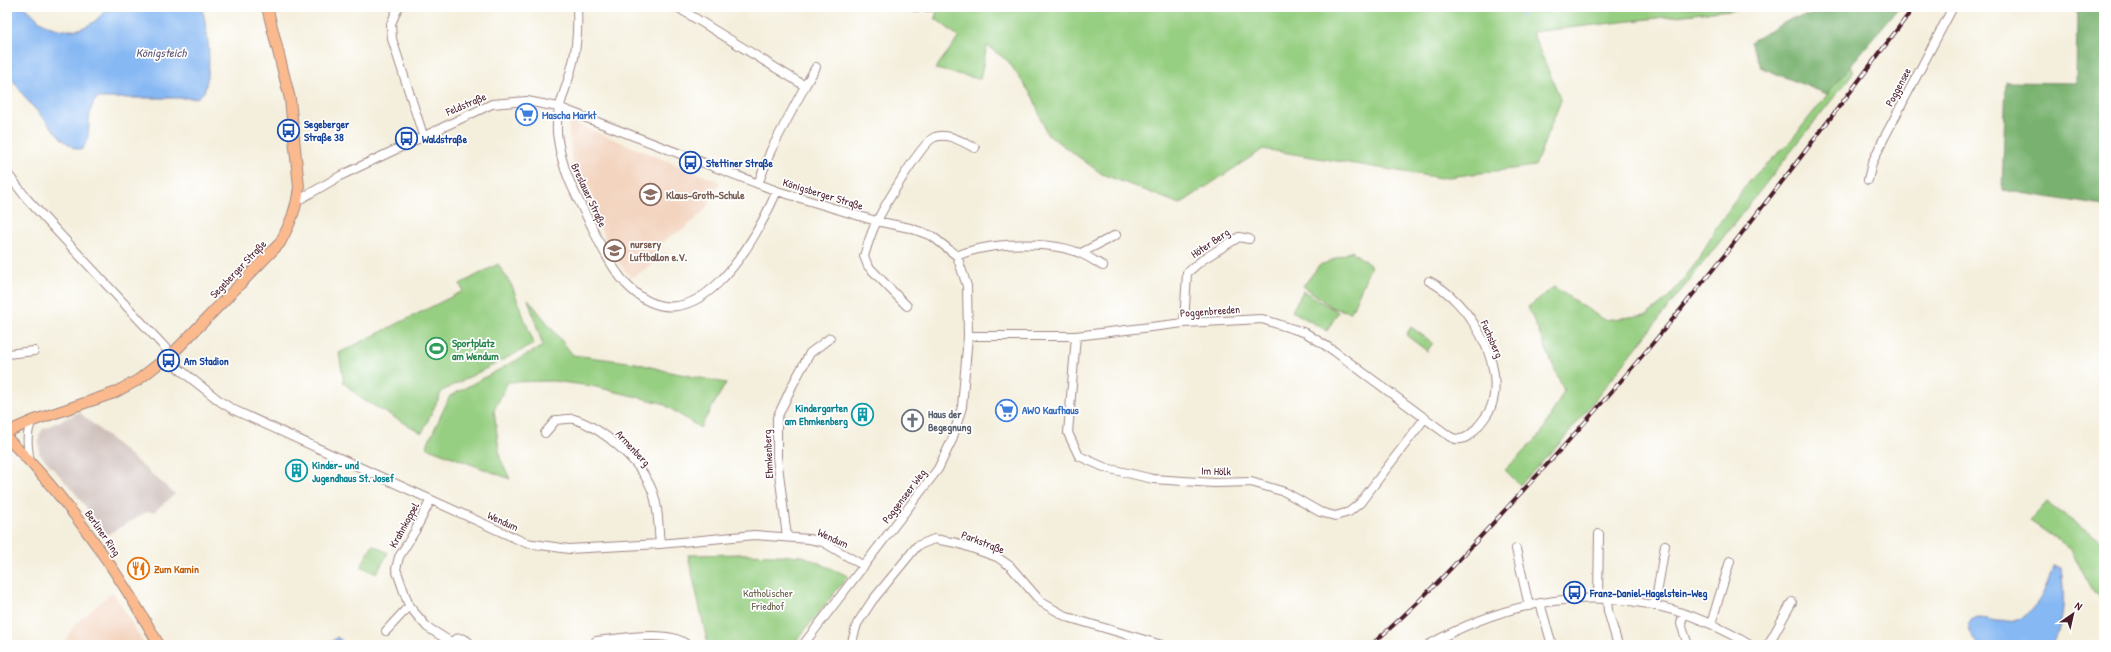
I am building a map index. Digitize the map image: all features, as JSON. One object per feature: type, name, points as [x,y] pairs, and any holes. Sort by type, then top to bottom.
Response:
[{"type":"main road","name":"Segeberger Straße","points":[[7,432],[32,421],[114,393],[138,380],[171,354],[263,262],[280,242],[291,222],[299,187],[292,113],[267,7]]},
{"type":"main road","name":"Berliner Ring","points":[[7,438],[66,503],[96,543],[140,611],[159,645]]},
{"type":"street","points":[[398,7],[391,24],[392,40],[423,135]]},
{"type":"street","points":[[558,107],[572,69],[578,29],[577,7]]},
{"type":"street","points":[[677,7],[805,86]]},
{"type":"street","points":[[924,7],[931,7]]},
{"type":"street","name":"Poggensee","points":[[1868,180],[1872,163],[1883,140],[1953,7]]},
{"type":"street","points":[[758,184],[780,133],[816,67]]},
{"type":"street","name":"Feldstraße","points":[[297,201],[342,175],[423,135],[492,104],[527,101],[558,107]]},
{"type":"street","name":"Königsberger Straße","points":[[558,107],[777,191],[876,221],[910,228],[932,236],[957,256]]},
{"type":"street","name":"Breslauer Straße","points":[[558,107],[557,138],[564,170],[607,258],[627,284],[641,296],[656,303],[673,306],[695,300],[724,279],[741,258],[758,231],[777,191]]},
{"type":"street","points":[[907,306],[868,266],[864,256],[876,221],[921,150],[930,139],[935,136],[947,136],[975,148]]},
{"type":"street","points":[[7,173],[28,200],[171,354]]},
{"type":"street","points":[[1082,253],[1116,235]]},
{"type":"street","name":"Höter Berg","points":[[1184,323],[1188,273],[1202,260],[1239,237],[1249,240]]},
{"type":"street","points":[[968,336],[967,286],[957,256],[966,252],[991,247],[1032,245],[1059,248],[1082,253],[1103,266]]},
{"type":"street","name":"Fuchsberg","points":[[1425,418],[1455,440],[1461,440],[1470,435],[1486,417],[1491,407],[1495,378],[1491,361],[1475,324],[1462,307],[1439,286],[1429,281]]},
{"type":"street","name":"Poggenbreeden","points":[[968,336],[1076,336],[1184,323],[1262,319],[1306,333],[1334,351],[1425,418]]},
{"type":"street","name":"Poggenseer Weg","points":[[803,645],[938,468],[952,440],[962,407],[968,336]]},
{"type":"street","name":"Im Hölk","points":[[1076,336],[1068,433],[1080,456],[1106,468],[1153,479],[1214,483],[1251,482],[1285,492],[1320,512],[1335,516],[1349,512],[1360,503],[1425,418]]},
{"type":"street","name":"Ehmkenberg","points":[[787,537],[778,457],[777,418],[810,353],[830,338]]},
{"type":"street","points":[[7,354],[34,350]]},
{"type":"street","name":"Wendum","points":[[171,354],[178,368],[220,402],[234,410],[430,501],[526,543],[569,549],[660,544],[754,535],[787,537],[823,542],[864,566]]},
{"type":"street","name":"Armenberg","points":[[545,433],[556,420],[574,419],[606,435],[627,455],[642,471],[652,490],[657,508],[660,544]]},
{"type":"street","points":[[31,464],[27,444],[27,430],[32,421]]},
{"type":"street","name":"Krahnkoppel","points":[[430,501],[415,531],[399,557],[396,569],[409,606],[427,627],[450,643],[459,638],[466,639],[471,645]]},
{"type":"street","points":[[1598,597],[1599,534]]},
{"type":"street","name":"Parkstraße","points":[[851,645],[857,624],[872,601],[917,546],[934,539],[957,543],[996,557],[1010,566],[1041,602],[1067,617],[1162,645]]},
{"type":"street","points":[[1655,606],[1665,545]]},
{"type":"street","points":[[1516,550],[1529,606]]},
{"type":"street","points":[[1711,624],[1730,561]]},
{"type":"street","points":[[1428,645],[1480,621],[1529,606],[1572,598],[1598,597],[1655,606],[1683,614],[1711,624],[1750,645]]},
{"type":"street","points":[[1607,598],[1608,610],[1618,645]]},
{"type":"street","points":[[1768,645],[1792,602]]},
{"type":"street","points":[[1540,603],[1552,645]]},
{"type":"street","points":[[386,631],[409,606]]},
{"type":"street","points":[[1683,614],[1681,624],[1688,645]]},
{"type":"street","points":[[596,641],[666,636],[678,638],[687,645]]},
{"type":"shaded area","name":"Klaus-Groth-Schule","points":[[568,121],[720,182],[706,209],[684,229],[664,240],[659,247],[658,261],[631,278],[614,256],[593,213],[571,156]]},
{"type":"shaded area","points":[[79,412],[175,494],[154,512],[147,512],[107,535],[72,489],[39,453],[39,435],[43,429]]},
{"type":"shaded area","points":[[113,592],[145,645],[63,645],[74,625]]},
{"type":"green space","points":[[938,7],[1756,7],[1532,32],[1561,100],[1535,166],[1441,178],[1263,149],[1180,204],[1102,174],[1047,134],[1033,97],[1008,61],[987,46],[980,79],[935,69],[959,37],[935,18]]},
{"type":"green space","points":[[1857,7],[1899,7],[1827,94],[1762,68],[1750,42],[1793,18]]},
{"type":"green space","points":[[2077,7],[2104,7],[2104,206],[2002,190],[2006,82],[2076,83]]},
{"type":"green space","points":[[1850,66],[1853,73],[1564,439],[1520,485],[1505,470],[1541,434],[1564,391],[1528,307],[1554,287],[1604,320],[1647,315],[1669,298],[1699,259],[1715,229],[1749,181],[1788,144]]},
{"type":"green space","points":[[1352,251],[1371,266],[1351,312],[1333,308],[1303,286],[1319,266]]},
{"type":"green space","name":"Sportplatz am Wendum","points":[[498,264],[512,286],[534,344],[442,391],[422,433],[362,399],[344,383],[339,353],[463,291],[460,284]]},
{"type":"green space","points":[[1303,291],[1338,312],[1327,331],[1292,311]]},
{"type":"green space","points":[[528,299],[573,355],[636,363],[670,372],[726,383],[700,428],[662,403],[592,386],[553,381],[508,382],[494,410],[500,458],[510,479],[426,447],[450,396],[543,346]]},
{"type":"green space","points":[[1411,327],[1433,343],[1427,351],[1406,335]]},
{"type":"green space","points":[[2047,502],[2104,543],[2104,597],[2093,593],[2071,549],[2030,521]]},
{"type":"green space","points":[[373,545],[388,553],[376,574],[361,566]]},
{"type":"green space","name":"Katholischer Friedhof","points":[[746,554],[803,556],[848,576],[793,645],[708,645],[688,555]]},
{"type":"water","name":"Königsteich","points":[[7,7],[23,7],[40,21],[49,26],[68,30],[86,27],[94,22],[107,7],[202,7],[209,50],[207,82],[204,92],[197,98],[98,98],[91,109],[89,131],[85,144],[81,150],[74,148],[63,140],[27,100],[7,72]]},
{"type":"water","points":[[2053,566],[2061,567],[2063,608],[2059,628],[2050,645],[1979,645],[1970,631],[1970,621],[1979,618],[2009,621],[2028,613],[2041,597]]},
{"type":"water","points":[[337,637],[342,641],[343,645],[328,645]]},
{"type":"waterway","points":[[1520,7],[1522,16]]},
{"type":"railway","points":[[1371,645],[1428,592],[1464,555],[1622,380],[1673,319],[1771,196],[1914,7]]},
{"type":"place","name":"Mascha Markt","points":[[526,115]]},
{"type":"place","name":"Segeberger Straße 38","points":[[289,130]]},
{"type":"place","name":"Waldstraße","points":[[406,139]]},
{"type":"place","name":"Stettiner Straße","points":[[690,163]]},
{"type":"place","name":"Klaus-Groth-Schule","points":[[650,195]]},
{"type":"place","name":"nursery Luftballon e.V.","points":[[615,250]]},
{"type":"place","name":"Sportplatz am Wendum","points":[[437,349]]},
{"type":"place","name":"Am Stadion","points":[[169,361]]},
{"type":"place","name":"AWO Kaufhaus","points":[[1007,410]]},
{"type":"place","name":"Kindergarten am Ehmkenberg","points":[[863,414]]},
{"type":"place","name":"Haus der Begegnung","points":[[912,420]]},
{"type":"place","name":"Kinder- und Jugendhaus St. Josef","points":[[297,471]]},
{"type":"place","name":"Zum Kamin","points":[[138,569]]},
{"type":"place","name":"Franz-Daniel-Hagelstein-Weg","points":[[1575,593]]}]
